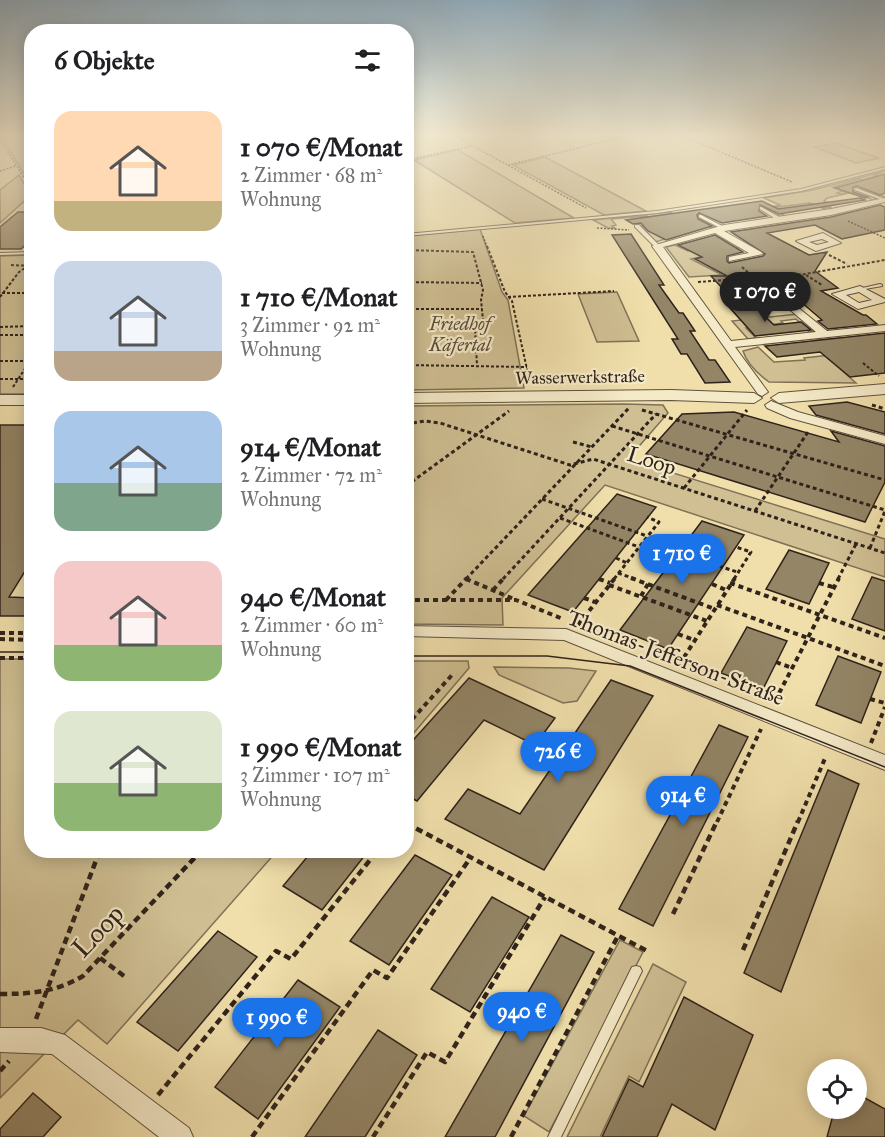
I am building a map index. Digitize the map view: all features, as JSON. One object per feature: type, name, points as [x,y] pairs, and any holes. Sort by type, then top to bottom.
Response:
[{"type":"street","points":[[883,202],[780,222],[720,229],[657,246],[765,399],[815,421],[885,440]]},
{"type":"street","points":[[720,229],[758,254],[732,259]]},
{"type":"street","points":[[794,232],[805,238]]},
{"type":"street","points":[[860,289],[881,301],[858,306],[837,294],[860,289]]},
{"type":"street","points":[[785,300],[825,335]]},
{"type":"street","points":[[869,303],[885,315]]},
{"type":"street","points":[[727,345],[885,328]]},
{"type":"street","name":"Wasserwerkstraße","points":[[414,398],[671,395],[765,399],[885,389]]},
{"type":"street","points":[[5,396],[24,399]]},
{"type":"street","name":"Thomas-Jefferson-Straße","points":[[414,631],[566,635],[885,763]]},
{"type":"street","points":[[0,1040],[57,1043],[180,1137]]},
{"type":"lane","points":[[414,234],[657,212],[811,188]]},
{"type":"lane","points":[[855,189],[883,202]]},
{"type":"lane","points":[[761,208],[780,222]]},
{"type":"lane","points":[[700,216],[720,229]]},
{"type":"lane","points":[[639,228],[657,246]]},
{"type":"lane","points":[[0,254],[24,253]]},
{"type":"lane","points":[[860,289],[880,285]]},
{"type":"lane","points":[[554,1137],[636,971]]},
{"type":"path","points":[[547,188],[598,218]]},
{"type":"path","points":[[831,212],[840,219],[885,238]]},
{"type":"path","points":[[581,219],[602,229],[639,228]]},
{"type":"path","points":[[414,480],[512,408],[523,408],[530,397],[527,367],[512,301],[508,297],[480,228]]},
{"type":"path","points":[[414,250],[469,250],[473,252],[482,283],[483,320],[475,329],[477,368],[527,367]]},
{"type":"path","points":[[682,284],[805,274],[885,262]]},
{"type":"path","points":[[3,264],[24,266]]},
{"type":"path","points":[[1,295],[19,272],[24,269]]},
{"type":"path","points":[[805,274],[822,285]]},
{"type":"path","points":[[759,277],[785,300]]},
{"type":"path","points":[[414,282],[482,283]]},
{"type":"path","points":[[508,297],[614,291]]},
{"type":"path","points":[[1,295],[24,294]]},
{"type":"path","points":[[414,309],[482,309]]},
{"type":"path","points":[[0,327],[24,327]]},
{"type":"path","points":[[0,335],[24,335]]},
{"type":"path","points":[[0,361],[24,360]]},
{"type":"path","points":[[863,363],[885,381]]},
{"type":"path","points":[[414,365],[477,365]]},
{"type":"path","points":[[5,396],[24,370]]},
{"type":"path","points":[[0,379],[24,379]]},
{"type":"path","points":[[684,488],[745,412],[765,399]]},
{"type":"path","points":[[446,600],[629,408],[642,410]]},
{"type":"path","points":[[493,590],[656,414],[885,480]]},
{"type":"path","points":[[755,511],[815,421]]},
{"type":"path","name":"Loop","points":[[414,423],[440,423],[570,465],[593,459],[885,553]]},
{"type":"path","points":[[612,426],[885,510],[870,548]]},
{"type":"path","points":[[573,441],[592,447]]},
{"type":"path","points":[[542,499],[647,536]]},
{"type":"path","points":[[560,518],[639,547]]},
{"type":"path","points":[[588,629],[578,625],[659,522],[647,518]]},
{"type":"path","points":[[673,914],[767,716],[856,544]]},
{"type":"path","points":[[679,665],[751,552],[736,547]]},
{"type":"path","points":[[616,558],[627,562]]},
{"type":"path","points":[[720,566],[737,572]]},
{"type":"path","points":[[618,573],[885,666]]},
{"type":"path","points":[[466,579],[567,621]]},
{"type":"path","points":[[599,579],[707,621]]},
{"type":"path","points":[[730,583],[885,638]]},
{"type":"path","points":[[819,583],[833,587]]},
{"type":"path","points":[[641,596],[648,584]]},
{"type":"path","points":[[712,584],[726,590]]},
{"type":"path","points":[[584,598],[596,602]]},
{"type":"path","points":[[414,600],[516,600]]},
{"type":"path","points":[[0,633],[24,633]]},
{"type":"path","points":[[678,634],[694,640]]},
{"type":"path","points":[[0,639],[24,640]]},
{"type":"path","points":[[0,658],[24,658]]},
{"type":"path","points":[[776,662],[792,668]]},
{"type":"path","points":[[414,717],[452,675]]},
{"type":"path","points":[[867,756],[885,705],[870,699]]},
{"type":"path","points":[[743,950],[832,741]]},
{"type":"path","points":[[414,827],[649,952]]},
{"type":"path","points":[[252,1137],[373,970],[387,978],[471,857]]},
{"type":"path","points":[[29,1040],[97,858]]},
{"type":"path","name":"Loop","points":[[0,994],[45,993],[64,988],[83,976],[194,858]]},
{"type":"path","points":[[146,1111],[276,951],[291,959],[372,858]]},
{"type":"path","points":[[373,1137],[427,1052],[445,1062],[545,897]]},
{"type":"path","points":[[511,1137],[618,936]]},
{"type":"path","points":[[100,958],[124,976]]},
{"type":"green space","points":[[24,188],[24,201],[0,223],[0,190]]},
{"type":"green space","points":[[459,188],[523,188],[574,218],[515,223]]},
{"type":"green space","points":[[555,188],[603,188],[646,211],[604,215]]},
{"type":"green space","points":[[836,188],[843,191],[837,193],[840,194],[855,190],[878,199],[873,200],[854,192],[827,198],[824,201],[834,205],[829,206],[832,209],[822,206],[827,210],[810,203],[771,208],[785,216],[780,217],[765,208],[780,205],[764,198]]},
{"type":"green space","points":[[876,188],[873,191],[885,197],[861,189]]},
{"type":"green space","points":[[670,212],[683,220],[699,218],[717,227],[712,228],[695,220],[676,236],[655,242],[641,225],[655,223],[647,216],[611,219],[616,225],[612,226],[615,228],[608,228],[593,220]]},
{"type":"green space","name":"Friedhof Käfertal","points":[[480,229],[502,292],[508,300],[524,388],[414,390],[414,235]]},
{"type":"green space","points":[[719,234],[742,247],[691,259],[722,275],[689,277],[666,247],[675,245],[688,251],[727,242],[714,235]]},
{"type":"green space","points":[[24,255],[24,394],[0,394],[0,256]]},
{"type":"green space","points":[[617,292],[639,341],[597,342],[578,294]]},
{"type":"green space","points":[[798,314],[818,331],[809,332],[796,319],[746,328],[756,338],[748,339],[732,321]]},
{"type":"green space","points":[[840,338],[885,346],[829,359],[856,383],[769,382],[753,368],[743,351],[758,347],[774,362],[805,360],[804,358],[831,355],[816,340]]},
{"type":"green space","points":[[663,405],[668,413],[628,459],[885,539],[885,577],[605,485],[502,598],[503,625],[414,624],[414,406]]},
{"type":"green space","points":[[0,659],[24,659],[24,858],[271,858],[107,1044],[78,1020],[0,1098]]},
{"type":"green space","points":[[414,661],[468,661],[469,668],[414,733]]},
{"type":"green space","points":[[494,667],[569,668],[596,671],[577,701],[563,703],[499,675]]},
{"type":"green space","points":[[620,940],[643,952],[549,1132],[524,1116]]},
{"type":"green space","points":[[653,964],[686,982],[639,1082],[629,1076],[600,1137],[567,1137]]},
{"type":"building","points":[[835,188],[853,188],[853,192],[868,197]]},
{"type":"building","points":[[862,188],[885,188],[885,193],[880,195]]},
{"type":"building","points":[[860,198],[865,200],[779,214],[760,205],[759,211],[767,216],[722,223],[699,213],[698,219],[712,226],[666,240],[648,231],[641,223],[633,224],[626,220],[762,201],[778,209]]},
{"type":"building","points":[[880,205],[885,207],[885,230],[842,239],[815,225],[767,233],[809,255],[827,252],[815,271],[838,288],[821,291],[866,315],[877,324],[828,329],[818,321],[822,320],[794,296],[784,295],[779,298],[734,301],[711,276],[727,276],[695,259],[702,257],[678,245],[715,235],[743,252],[727,256],[729,263],[765,254],[731,232],[831,217]]},
{"type":"building","points":[[18,212],[24,212],[24,246],[21,249],[0,249],[0,227]]},
{"type":"building","points":[[631,234],[664,285],[659,285],[695,331],[690,331],[709,360],[715,360],[730,382],[705,383],[687,354],[681,354],[672,339],[678,339],[612,235]]},
{"type":"building","points":[[754,306],[774,325],[801,322],[811,330],[755,336],[730,308]]},
{"type":"building","points":[[885,333],[885,373],[850,377],[820,352],[777,357],[765,346]]},
{"type":"building","points":[[847,402],[885,412],[885,434],[816,415],[809,406]]},
{"type":"building","points":[[734,412],[839,442],[831,431],[885,446],[885,482],[865,522],[646,454],[682,414]]},
{"type":"building","points":[[0,425],[24,425],[24,573],[9,597],[24,598],[24,616],[0,616]]},
{"type":"building","points":[[617,494],[656,507],[573,612],[528,595]]},
{"type":"building","points":[[702,521],[744,535],[668,649],[620,630]]},
{"type":"building","points":[[789,550],[829,563],[809,604],[766,589]]},
{"type":"building","points":[[872,577],[885,581],[885,631],[852,619]]},
{"type":"building","points":[[747,627],[787,641],[763,689],[721,673]]},
{"type":"building","points":[[838,656],[881,672],[861,723],[816,705]]},
{"type":"building","points":[[469,678],[555,718],[535,745],[484,720],[417,801],[414,799],[414,739]]},
{"type":"building","points":[[611,680],[653,696],[544,870],[445,819],[468,789],[520,814]]},
{"type":"building","points":[[719,725],[748,737],[653,926],[619,909]]},
{"type":"building","points":[[828,770],[859,784],[781,992],[744,973]]},
{"type":"building","points":[[414,856],[452,875],[389,965],[350,941]]},
{"type":"building","points":[[306,858],[363,858],[322,910],[283,886]]},
{"type":"building","points":[[492,897],[529,917],[470,1012],[431,989]]},
{"type":"building","points":[[218,931],[257,957],[178,1051],[137,1022]]},
{"type":"building","points":[[561,935],[594,952],[495,1137],[445,1137]]},
{"type":"building","points":[[298,980],[340,1007],[258,1119],[215,1087]]},
{"type":"building","points":[[684,997],[753,1035],[715,1130],[672,1104],[657,1137],[602,1137],[629,1079],[643,1087]]},
{"type":"building","points":[[378,1030],[417,1055],[365,1137],[305,1137]]},
{"type":"building","points":[[33,1093],[61,1117],[43,1137],[0,1137],[0,1129]]},
{"type":"building","points":[[867,1099],[885,1109],[885,1137],[827,1137],[832,1119],[867,1119]]},
{"type":"tram line","points":[[0,652],[24,652]]},
{"type":"tram line","points":[[414,656],[547,656],[630,666],[885,767]]}]
